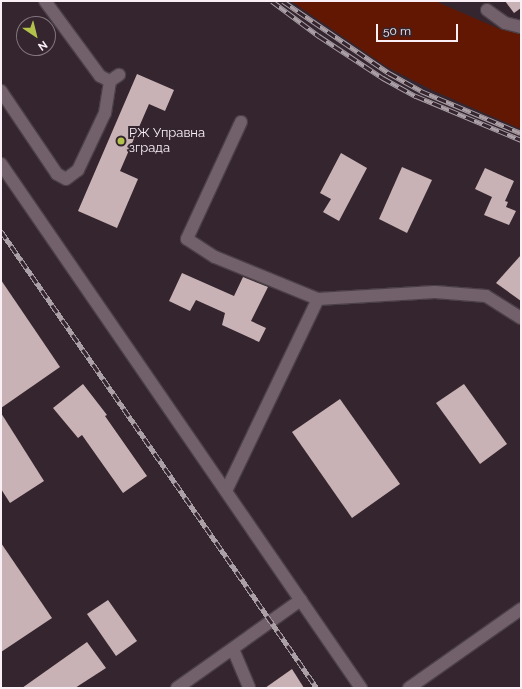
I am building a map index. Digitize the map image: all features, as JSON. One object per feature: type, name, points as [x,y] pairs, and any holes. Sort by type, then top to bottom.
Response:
[{"type":"lane","points":[[1,91],[57,174],[66,179],[78,170],[104,113],[114,78],[100,76],[45,1]]},
{"type":"lane","points":[[487,10],[505,23],[521,27]]},
{"type":"lane","points":[[241,122],[187,239],[215,257],[318,299],[435,292],[486,296],[521,318]]},
{"type":"lane","points":[[1,164],[361,688]]},
{"type":"lane","points":[[226,491],[318,299]]},
{"type":"lane","points":[[177,688],[301,600]]},
{"type":"lane","points":[[409,688],[521,609]]},
{"type":"lane","points":[[233,649],[249,687]]},
{"type":"shaded area","points":[[291,1],[435,1],[502,30],[521,32],[521,129],[434,91],[387,67]]},
{"type":"building","points":[[505,1],[521,1],[521,8],[514,13]]},
{"type":"building","name":"РЖ Управна зграда","points":[[137,74],[174,90],[165,111],[149,104],[120,171],[138,179],[117,228],[78,211]]},
{"type":"building","points":[[341,153],[367,168],[339,221],[323,212],[331,199],[320,193]]},
{"type":"building","points":[[402,167],[432,180],[407,233],[379,219]]},
{"type":"building","points":[[485,168],[514,181],[505,201],[508,202],[506,207],[516,211],[509,225],[484,215],[492,197],[475,189]]},
{"type":"building","points":[[521,255],[521,301],[496,283]]},
{"type":"building","points":[[182,273],[234,296],[243,277],[268,287],[251,321],[266,328],[259,342],[222,325],[225,313],[196,300],[190,311],[169,301]]},
{"type":"building","points":[[1,280],[60,367],[1,408]]},
{"type":"building","points":[[83,384],[107,415],[105,416],[147,476],[123,493],[82,435],[78,438],[53,408]]},
{"type":"building","points":[[464,384],[507,444],[480,464],[436,403]]},
{"type":"building","points":[[340,399],[400,484],[352,518],[292,432]]},
{"type":"building","points":[[1,413],[44,481],[10,503],[1,489]]},
{"type":"building","points":[[1,543],[52,618],[1,652]]},
{"type":"building","points":[[108,600],[137,641],[116,656],[87,614]]},
{"type":"building","points":[[87,642],[106,668],[75,688],[22,688]]},
{"type":"building","points":[[292,669],[304,688],[265,688]]},
{"type":"railway","points":[[272,1],[319,36],[383,78],[416,96],[521,140]]},
{"type":"railway","points":[[283,1],[389,73],[421,91],[521,133]]},
{"type":"railway","points":[[1,231],[317,688]]},
{"type":"place","name":"РЖ Управна зграда","points":[[121,141]]}]
